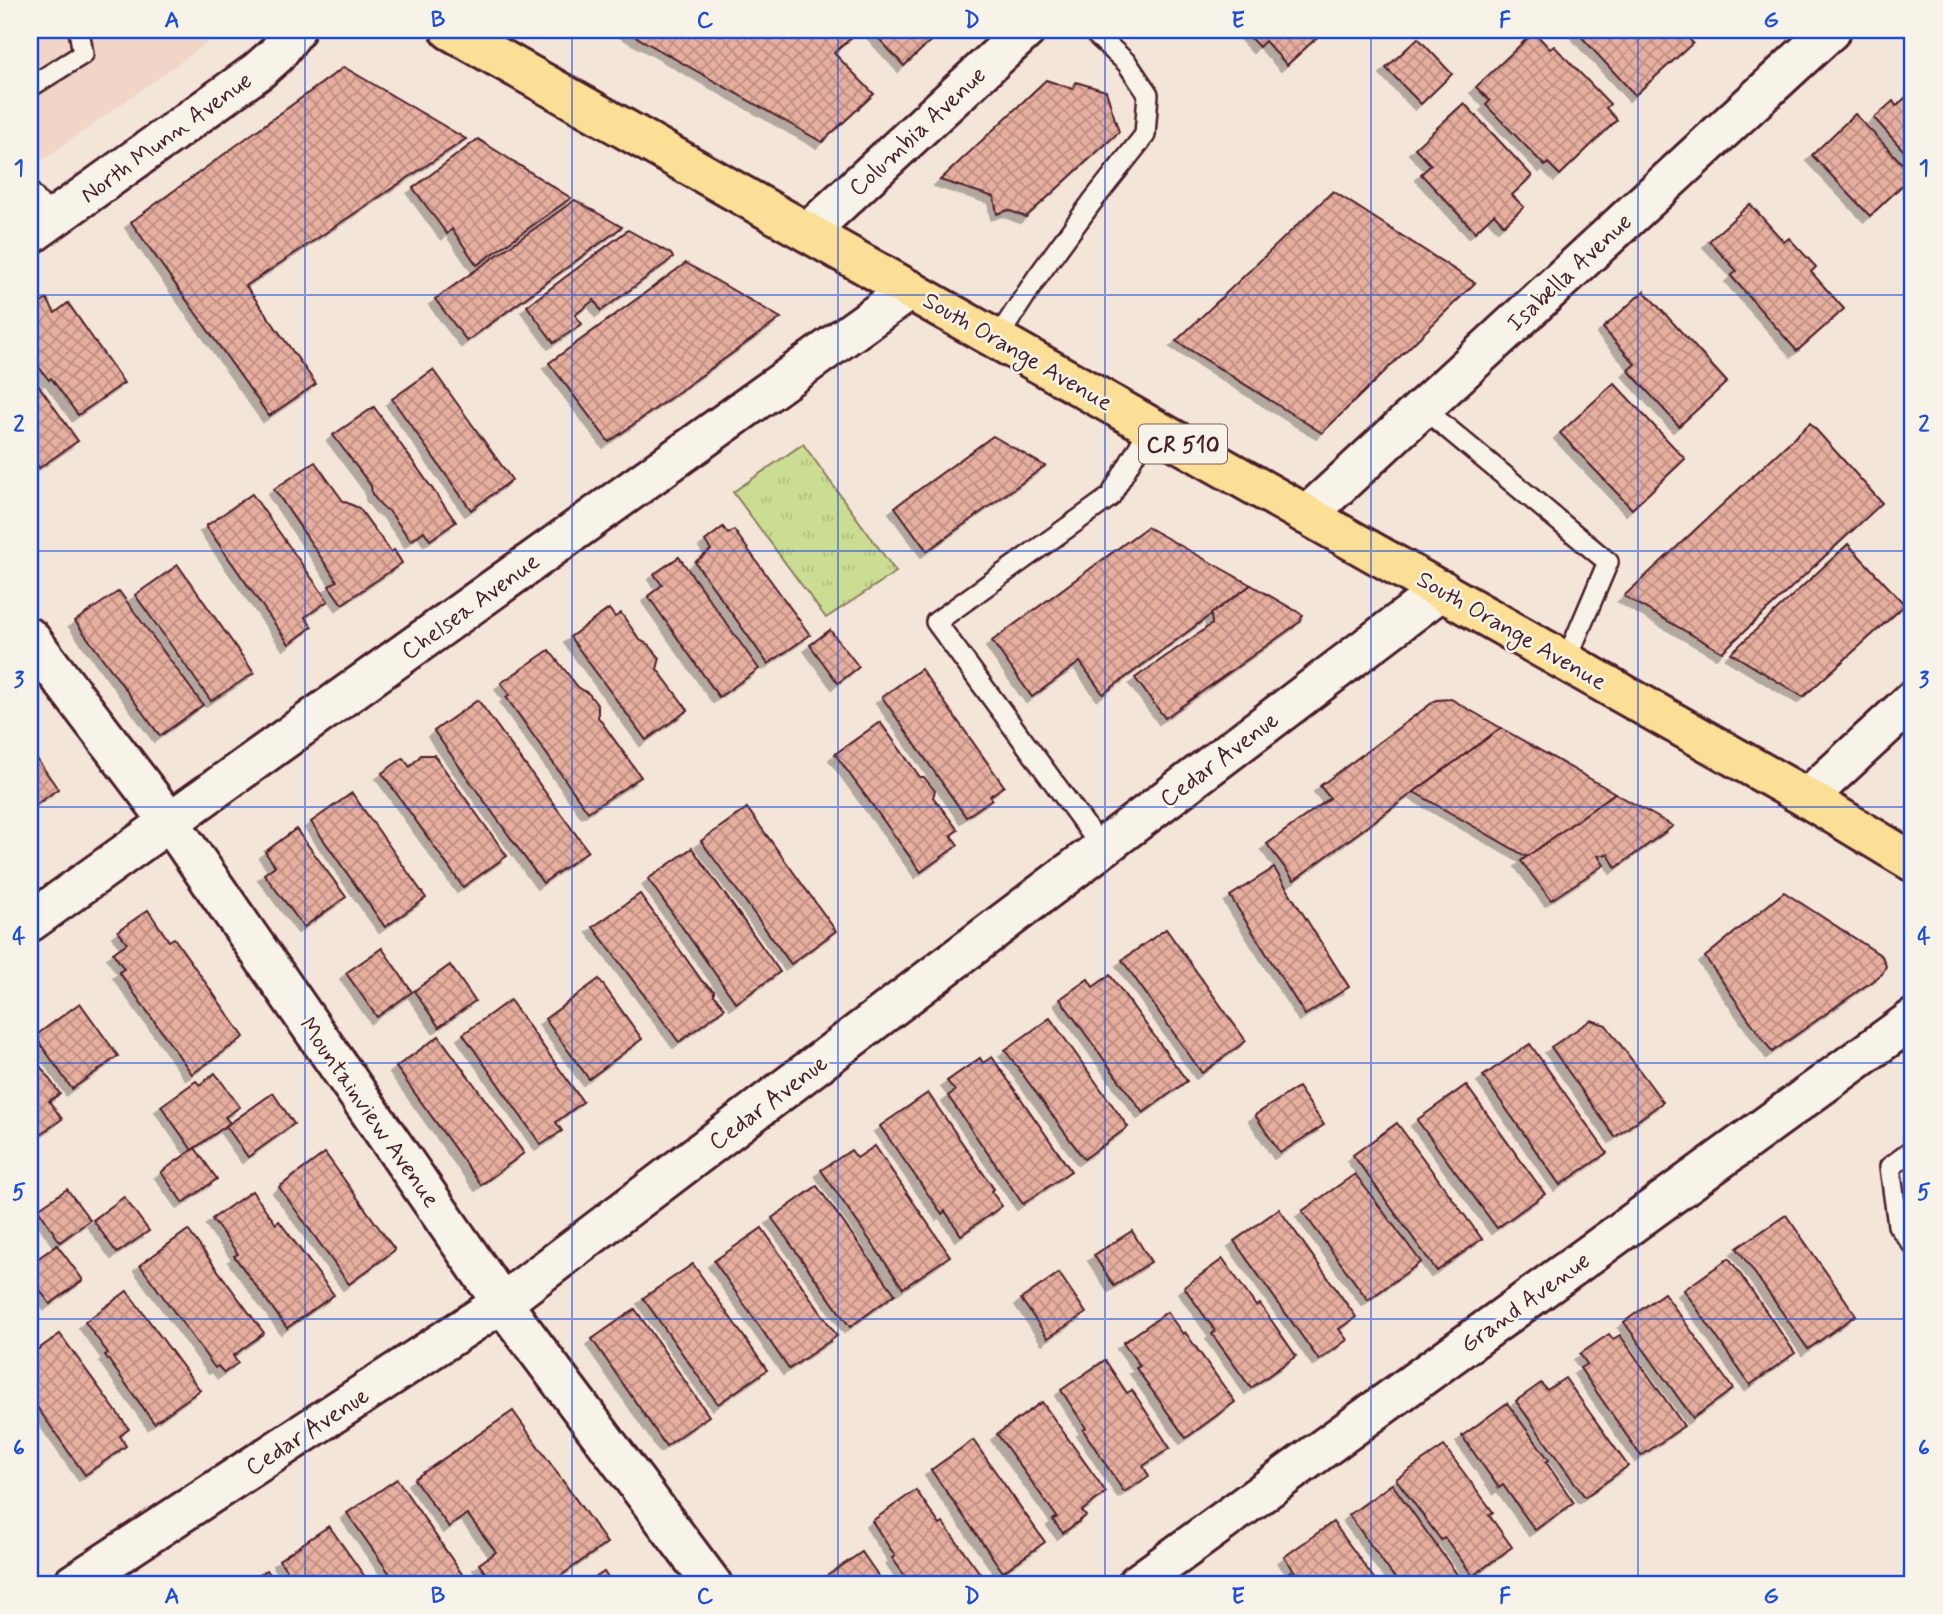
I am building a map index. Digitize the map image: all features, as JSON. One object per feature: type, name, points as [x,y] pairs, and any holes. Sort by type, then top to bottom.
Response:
[{"type":"main road","name":"South Orange Avenue","points":[[450,30],[1807,798],[1913,862]]},
{"type":"street","name":"North Munn Avenue","points":[[37,216],[258,71],[276,55],[295,30]]},
{"type":"street","name":"Columbia Avenue","points":[[808,232],[1026,30]]},
{"type":"street","name":"Isabella Avenue","points":[[1307,515],[1831,30]]},
{"type":"street","name":"Chelsea Avenue","points":[[30,922],[910,290]]},
{"type":"street","name":"Cedar Avenue","points":[[73,1584],[502,1303],[1441,590]]},
{"type":"street","name":"Mountainview Avenue","points":[[30,638],[169,821],[502,1303],[712,1584]]},
{"type":"street","points":[[1807,798],[1913,700]]},
{"type":"street","name":"Grand Avenue","points":[[1137,1584],[1913,1019]]},
{"type":"lane","points":[[30,87],[83,54],[79,30]]},
{"type":"lane","points":[[997,339],[1069,234],[1145,135],[1149,94],[1126,63],[1091,30]]},
{"type":"lane","points":[[1423,408],[1608,562],[1566,661]]},
{"type":"lane","points":[[1102,848],[936,622],[1110,497],[1151,426]]},
{"type":"lane","points":[[1913,1150],[1889,1167],[1898,1225],[1913,1245]]},
{"type":"shaded area","points":[[30,30],[220,30],[221,33],[30,169]]},
{"type":"green space","points":[[803,444],[896,572],[826,618],[733,492]]},
{"type":"building","points":[[624,30],[860,30],[834,53],[874,94],[822,142]]},
{"type":"building","points":[[871,30],[942,30],[904,66]]},
{"type":"building","points":[[1243,30],[1325,30],[1287,65],[1265,41],[1259,47]]},
{"type":"building","points":[[1575,30],[1680,30],[1693,43],[1635,95]]},
{"type":"building","points":[[1534,32],[1550,49],[1554,46],[1610,104],[1606,108],[1617,120],[1560,175],[1548,163],[1545,166],[1486,105],[1490,101],[1476,87]]},
{"type":"building","points":[[1418,38],[1452,74],[1421,104],[1386,68]]},
{"type":"building","points":[[344,67],[466,139],[246,286],[316,384],[269,416],[131,222]]},
{"type":"building","points":[[1046,80],[1073,89],[1076,82],[1106,91],[1119,132],[1026,217],[1008,210],[997,214],[994,197],[940,180]]},
{"type":"building","points":[[1913,91],[1913,161],[1874,118],[1893,101],[1896,106]]},
{"type":"building","points":[[1464,103],[1532,176],[1512,195],[1524,207],[1504,225],[1494,214],[1475,232],[1421,174],[1431,165],[1415,148]]},
{"type":"building","points":[[1855,114],[1913,175],[1870,216],[1812,155]]},
{"type":"building","points":[[478,139],[571,198],[477,265],[452,229],[447,234],[413,188]]},
{"type":"building","points":[[1333,191],[1475,283],[1322,433],[1176,341]]},
{"type":"building","points":[[575,200],[622,227],[467,341],[435,299]]},
{"type":"building","points":[[1750,204],[1784,242],[1789,238],[1816,267],[1811,272],[1844,309],[1797,351],[1731,276],[1737,271],[1709,241]]},
{"type":"building","points":[[628,230],[671,254],[673,258],[601,311],[594,300],[575,315],[582,324],[554,343],[527,306]]},
{"type":"building","points":[[686,263],[781,318],[609,442],[549,363]]},
{"type":"building","points":[[1644,291],[1727,382],[1679,426],[1628,370],[1635,364],[1603,328]]},
{"type":"building","points":[[47,299],[55,313],[68,303],[124,383],[78,415],[51,378],[49,380],[30,356],[30,311]]},
{"type":"building","points":[[433,370],[512,480],[471,510],[392,399]]},
{"type":"building","points":[[30,373],[78,441],[39,468],[30,455]]},
{"type":"building","points":[[1614,383],[1685,459],[1632,509],[1560,433]]},
{"type":"building","points":[[374,407],[456,522],[430,540],[424,531],[411,541],[389,511],[382,507],[372,494],[371,486],[333,435]]},
{"type":"building","points":[[1810,423],[1882,503],[1722,652],[1624,596]]},
{"type":"building","points":[[993,436],[1045,466],[927,551],[895,507]]},
{"type":"building","points":[[315,462],[343,501],[359,508],[402,563],[342,604],[329,586],[337,581],[274,489]]},
{"type":"building","points":[[252,494],[328,601],[305,617],[312,627],[289,644],[206,526]]},
{"type":"building","points":[[723,527],[728,534],[734,530],[810,635],[768,664],[695,562],[711,550],[705,541]]},
{"type":"building","points":[[1147,527],[1251,585],[1103,694],[1080,662],[1032,697],[992,641]]},
{"type":"building","points":[[1848,544],[1905,605],[1803,697],[1731,653]]},
{"type":"building","points":[[679,557],[759,669],[719,697],[648,596],[662,585],[654,574]]},
{"type":"building","points":[[178,565],[254,673],[211,701],[135,595]]},
{"type":"building","points":[[1251,585],[1303,615],[1300,622],[1165,718],[1135,678],[1212,624],[1211,614]]},
{"type":"building","points":[[119,591],[203,705],[160,736],[75,621]]},
{"type":"building","points":[[609,609],[615,617],[621,613],[640,640],[649,645],[660,658],[657,669],[688,710],[646,740],[570,637]]},
{"type":"building","points":[[830,630],[859,667],[838,683],[810,645]]},
{"type":"building","points":[[549,650],[578,687],[589,694],[598,706],[598,717],[641,777],[588,812],[506,697],[509,695],[501,683]]},
{"type":"building","points":[[921,669],[1004,786],[990,796],[992,799],[966,817],[882,697]]},
{"type":"building","points":[[1451,699],[1501,728],[1294,880],[1267,844],[1330,798],[1320,786],[1436,700]]},
{"type":"building","points":[[478,700],[588,851],[543,883],[434,731]]},
{"type":"building","points":[[880,722],[920,777],[924,777],[935,791],[933,797],[958,830],[951,835],[958,845],[921,872],[835,754]]},
{"type":"building","points":[[1501,728],[1615,793],[1527,857],[1414,792]]},
{"type":"building","points":[[30,749],[58,789],[30,809]]},
{"type":"building","points":[[421,755],[434,755],[507,856],[463,887],[382,773],[403,758],[410,767]]},
{"type":"building","points":[[352,793],[426,898],[385,927],[311,822]]},
{"type":"building","points":[[1615,793],[1673,826],[1616,868],[1608,854],[1598,856],[1604,865],[1551,900],[1521,861]]},
{"type":"building","points":[[747,808],[836,931],[791,964],[701,841]]},
{"type":"building","points":[[296,829],[346,897],[304,927],[264,874],[275,866],[265,852]]},
{"type":"building","points":[[692,848],[780,972],[736,1003],[648,879]]},
{"type":"building","points":[[1274,868],[1349,987],[1305,1015],[1230,896]]},
{"type":"building","points":[[1784,892],[1882,956],[1886,966],[1882,974],[1772,1052],[1705,957]]},
{"type":"building","points":[[640,894],[702,981],[714,991],[714,995],[725,1008],[679,1042],[593,927]]},
{"type":"building","points":[[148,910],[169,941],[174,938],[244,1037],[192,1074],[119,972],[124,969],[113,953],[127,943],[118,931]]},
{"type":"building","points":[[1166,929],[1246,1041],[1202,1073],[1122,960]]},
{"type":"building","points":[[382,948],[412,992],[377,1017],[346,973]]},
{"type":"building","points":[[450,965],[475,1001],[439,1027],[414,991]]},
{"type":"building","points":[[1110,975],[1187,1081],[1143,1113],[1060,999],[1088,979],[1093,987]]},
{"type":"building","points":[[599,979],[642,1039],[589,1079],[545,1019]]},
{"type":"building","points":[[510,1000],[583,1102],[556,1122],[562,1131],[541,1145],[463,1034]]},
{"type":"building","points":[[80,1003],[118,1056],[72,1089],[35,1036]]},
{"type":"building","points":[[1050,1018],[1128,1127],[1084,1159],[1005,1050]]},
{"type":"building","points":[[1591,1020],[1606,1025],[1663,1102],[1615,1137],[1551,1047]]},
{"type":"building","points":[[439,1036],[524,1153],[481,1185],[396,1067]]},
{"type":"building","points":[[1530,1044],[1607,1153],[1560,1185],[1483,1076]]},
{"type":"building","points":[[30,1052],[60,1094],[49,1101],[62,1119],[33,1140],[30,1135]]},
{"type":"building","points":[[992,1057],[1071,1171],[1023,1204],[948,1096],[955,1091],[947,1081],[980,1058],[983,1063]]},
{"type":"building","points":[[215,1073],[240,1107],[225,1117],[230,1123],[192,1150],[161,1106],[196,1081],[200,1085]]},
{"type":"building","points":[[1466,1085],[1545,1194],[1497,1228],[1417,1120]]},
{"type":"building","points":[[1298,1087],[1324,1125],[1280,1153],[1255,1115]]},
{"type":"building","points":[[273,1093],[294,1124],[248,1157],[226,1126]]},
{"type":"building","points":[[928,1093],[994,1189],[991,1191],[1002,1206],[961,1235],[945,1211],[942,1214],[880,1126]]},
{"type":"building","points":[[1397,1123],[1482,1239],[1437,1271],[1353,1155]]},
{"type":"building","points":[[875,1146],[950,1256],[903,1288],[821,1170],[851,1150],[857,1158]]},
{"type":"building","points":[[195,1148],[217,1179],[183,1203],[161,1172]]},
{"type":"building","points":[[325,1153],[395,1250],[349,1284],[279,1187]]},
{"type":"building","points":[[1355,1174],[1421,1262],[1368,1300],[1302,1211]]},
{"type":"building","points":[[817,1186],[895,1294],[850,1327],[772,1218]]},
{"type":"building","points":[[67,1189],[90,1220],[60,1242],[38,1209]]},
{"type":"building","points":[[252,1191],[276,1224],[279,1221],[334,1295],[287,1328],[234,1256],[238,1254],[212,1219]]},
{"type":"building","points":[[124,1197],[149,1231],[117,1253],[93,1220]]},
{"type":"building","points":[[1279,1209],[1356,1317],[1339,1329],[1347,1340],[1319,1360],[1234,1241]]},
{"type":"building","points":[[1786,1215],[1856,1315],[1808,1349],[1737,1248]]},
{"type":"building","points":[[762,1228],[837,1336],[789,1369],[714,1261]]},
{"type":"building","points":[[188,1230],[264,1333],[233,1356],[238,1363],[224,1373],[218,1366],[215,1368],[140,1265]]},
{"type":"building","points":[[1132,1231],[1151,1262],[1114,1286],[1094,1255]]},
{"type":"building","points":[[57,1245],[83,1280],[50,1304],[30,1276],[30,1264]]},
{"type":"building","points":[[1729,1258],[1795,1353],[1750,1385],[1684,1290]]},
{"type":"building","points":[[1223,1259],[1256,1306],[1260,1304],[1296,1356],[1251,1388],[1212,1334],[1215,1331],[1184,1287]]},
{"type":"building","points":[[693,1264],[767,1370],[718,1404],[643,1298]]},
{"type":"building","points":[[1059,1273],[1086,1313],[1048,1338],[1021,1299]]},
{"type":"building","points":[[127,1291],[200,1390],[154,1423],[105,1355],[108,1353],[85,1322]]},
{"type":"building","points":[[1664,1293],[1733,1389],[1693,1418],[1624,1322]]},
{"type":"building","points":[[635,1309],[709,1416],[666,1446],[592,1339]]},
{"type":"building","points":[[1167,1312],[1183,1334],[1185,1332],[1235,1402],[1186,1438],[1136,1368],[1140,1366],[1123,1343]]},
{"type":"building","points":[[60,1334],[129,1429],[120,1436],[126,1446],[85,1475],[30,1397],[30,1355]]},
{"type":"building","points":[[1609,1334],[1613,1339],[1620,1335],[1684,1426],[1641,1456],[1580,1368],[1587,1364],[1580,1354]]},
{"type":"building","points":[[1105,1360],[1127,1393],[1132,1390],[1170,1448],[1143,1466],[1149,1476],[1124,1492],[1083,1430],[1086,1428],[1061,1390]]},
{"type":"building","points":[[1565,1378],[1628,1466],[1585,1497],[1516,1401],[1541,1383],[1547,1390]]},
{"type":"building","points":[[1042,1402],[1106,1492],[1082,1511],[1086,1516],[1063,1533],[1053,1520],[1057,1517],[997,1434]]},
{"type":"building","points":[[1507,1403],[1549,1460],[1546,1462],[1574,1503],[1535,1530],[1503,1485],[1499,1488],[1462,1436]]},
{"type":"building","points":[[513,1411],[607,1543],[549,1584],[493,1584],[479,1564],[496,1552],[467,1514],[449,1527],[414,1479]]},
{"type":"building","points":[[973,1440],[1045,1542],[1003,1572],[931,1470]]},
{"type":"building","points":[[1444,1446],[1493,1512],[1489,1515],[1512,1547],[1473,1576],[1445,1538],[1441,1540],[1396,1479]]},
{"type":"building","points":[[397,1479],[466,1580],[459,1584],[397,1584],[347,1513]]},
{"type":"building","points":[[1392,1484],[1464,1584],[1399,1584],[1349,1515]]},
{"type":"building","points":[[916,1490],[940,1525],[943,1523],[985,1580],[979,1584],[911,1584],[892,1558],[895,1556],[872,1521]]},
{"type":"building","points":[[1333,1522],[1378,1584],[1304,1584],[1284,1557]]},
{"type":"building","points":[[329,1526],[370,1584],[297,1584],[279,1560]]},
{"type":"building","points":[[862,1552],[884,1584],[815,1584]]},
{"type":"building","points":[[267,1570],[277,1584],[247,1584]]},
{"type":"building","points":[[1291,1571],[1300,1584],[1272,1584]]},
{"type":"building","points":[[604,1572],[612,1584],[586,1584]]}]
